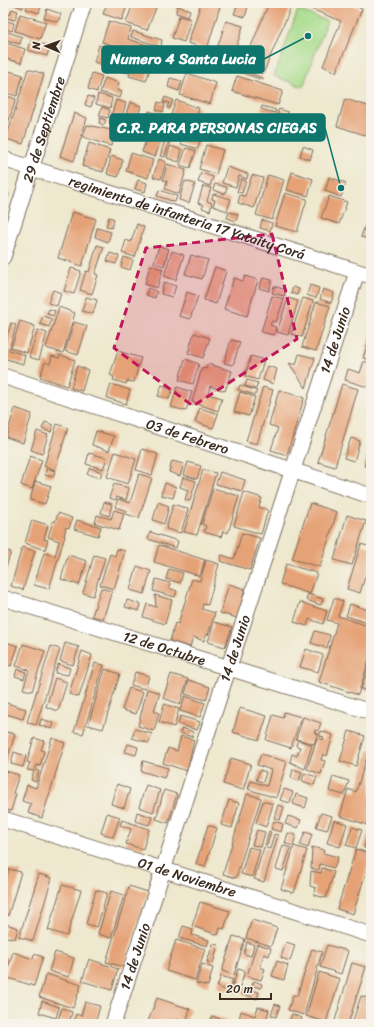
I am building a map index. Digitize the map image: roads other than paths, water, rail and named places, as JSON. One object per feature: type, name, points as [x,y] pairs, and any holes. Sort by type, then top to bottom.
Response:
[{"type":"street","name":"29 de Septiembre","points":[[3,257],[84,3]]},
{"type":"street","name":"regimiento de infanteria 17 Yataity Corá","points":[[3,159],[364,274]]},
{"type":"street","name":"14 de Junio","points":[[113,1024],[293,472],[364,274]]},
{"type":"street","name":"03 de Febrero","points":[[3,376],[293,472],[371,496]]},
{"type":"street","name":"12 de Octubre","points":[[3,598],[228,669],[371,712]]},
{"type":"street","name":"01 de Noviembre","points":[[3,819],[371,935]]},
{"type":"place","name":"Numero 4 Santa Lucia","points":[[308,36]]},
{"type":"place","name":"C.R. PARA PERSONAS CIEGAS","points":[[341,188]]}]
